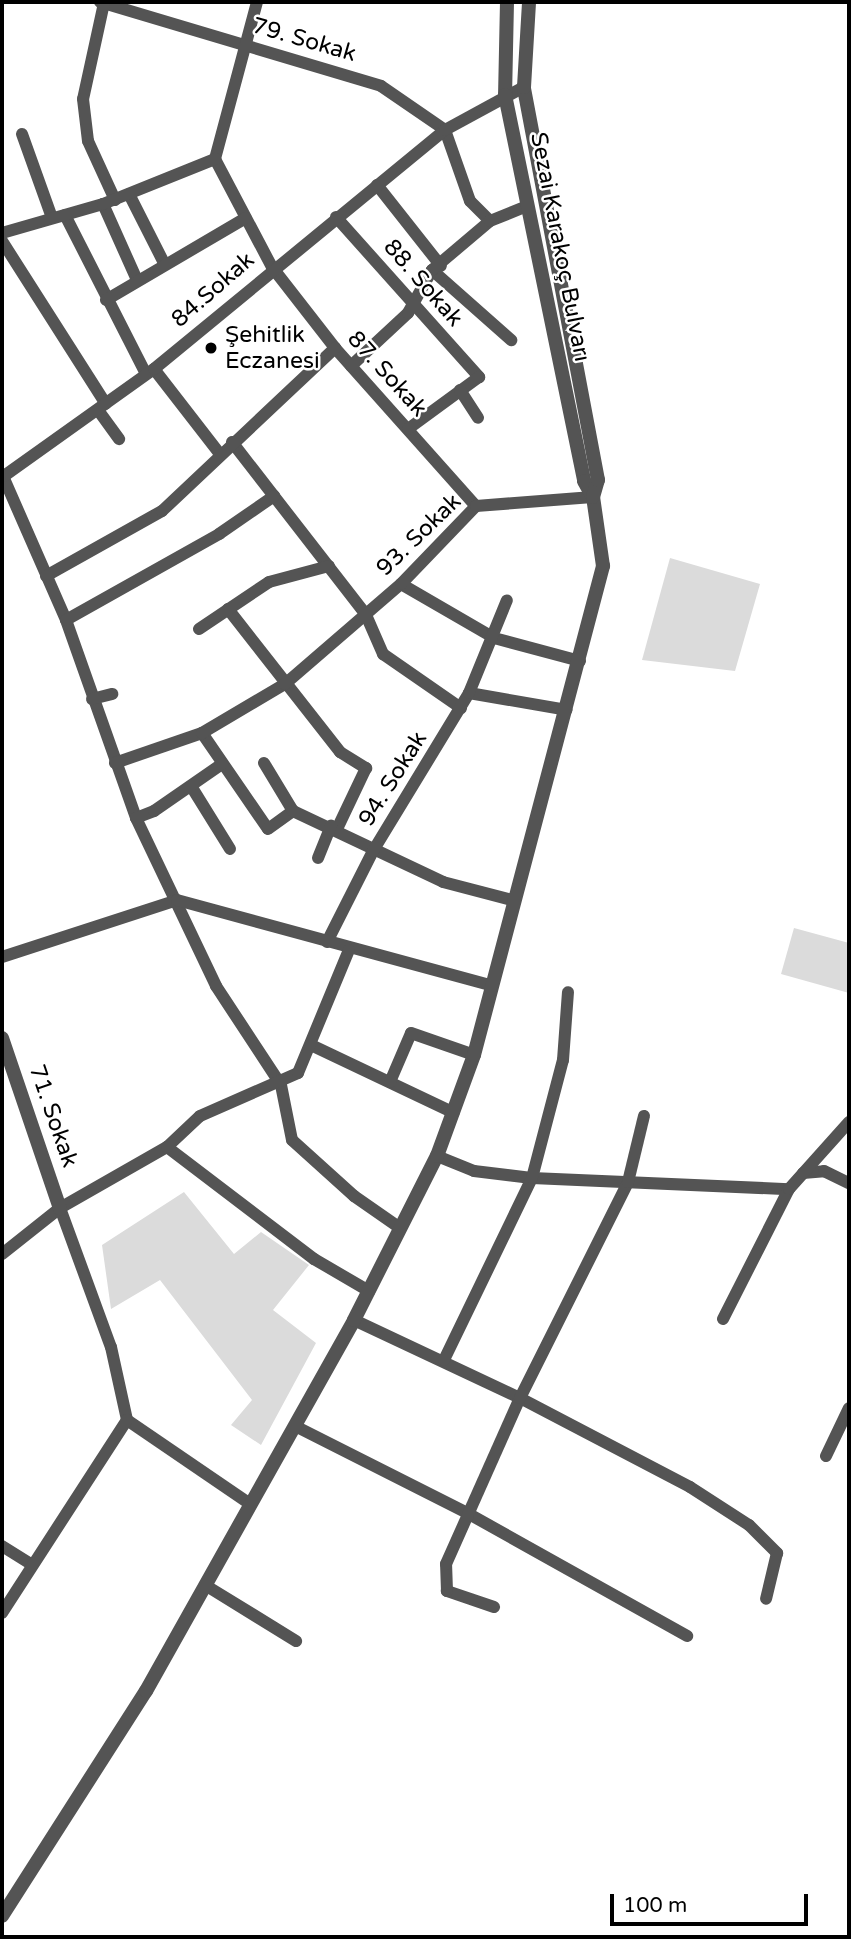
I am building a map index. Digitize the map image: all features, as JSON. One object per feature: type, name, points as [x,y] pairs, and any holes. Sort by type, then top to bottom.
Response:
[{"type":"street","points":[[102,2],[83,99],[88,141],[137,281]]},
{"type":"street","name":"79. Sokak","points":[[102,2],[381,86],[445,130]]},
{"type":"street","points":[[2,233],[109,202],[215,159],[257,2]]},
{"type":"street","name":"Sezai Karakoç Bulvarı","points":[[507,2],[505,95],[584,481],[593,498]]},
{"type":"street","points":[[2,1916],[7,1902],[146,1691],[354,1320],[437,1156],[474,1055],[493,986],[512,900],[580,662],[603,566],[593,498],[598,480],[524,87],[529,2]]},
{"type":"street","name":"84.Sokak","points":[[3,475],[150,372],[272,267],[445,130],[524,87]]},
{"type":"street","points":[[445,130],[470,201],[490,220]]},
{"type":"street","points":[[22,134],[58,216],[150,372],[220,454]]},
{"type":"street","name":"87. Sokak","points":[[215,159],[272,267],[335,348],[475,506]]},
{"type":"street","points":[[377,185],[437,268],[511,340]]},
{"type":"street","points":[[129,194],[164,263]]},
{"type":"street","points":[[351,366],[408,313],[411,301],[437,268],[490,220],[527,206]]},
{"type":"street","name":"88. Sokak","points":[[336,217],[479,377],[460,390]]},
{"type":"street","points":[[106,300],[164,263],[246,218]]},
{"type":"street","points":[[2,241],[119,439]]},
{"type":"street","points":[[46,576],[162,511],[232,442],[335,348]]},
{"type":"street","points":[[408,429],[460,390],[478,418]]},
{"type":"street","points":[[232,442],[366,615],[383,654],[461,708]]},
{"type":"street","points":[[3,475],[66,620],[136,818],[216,986],[281,1085],[292,1140],[400,1228]]},
{"type":"street","points":[[66,620],[219,534],[274,496]]},
{"type":"street","name":"93. Sokak","points":[[115,763],[202,733],[285,684],[401,584],[475,506],[593,498]]},
{"type":"street","points":[[199,629],[269,582],[329,566]]},
{"type":"street","points":[[401,584],[494,638],[580,662]]},
{"type":"street","name":"94. Sokak","points":[[327,942],[373,850],[469,694],[494,638],[507,600]]},
{"type":"street","points":[[228,609],[340,752],[366,768],[318,858]]},
{"type":"street","points":[[92,699],[111,694]]},
{"type":"street","points":[[469,694],[567,709]]},
{"type":"street","points":[[202,733],[268,830],[293,811]]},
{"type":"street","points":[[264,763],[293,811],[334,827],[373,850],[443,882],[512,900]]},
{"type":"street","points":[[136,818],[191,786],[222,764]]},
{"type":"street","points":[[191,786],[230,849]]},
{"type":"street","points":[[2,957],[177,900],[349,950],[493,986]]},
{"type":"street","points":[[2,1254],[60,1208],[167,1147],[200,1116],[262,1086],[281,1085],[298,1073],[349,950]]},
{"type":"street","points":[[444,1360],[532,1178],[563,1060],[568,992]]},
{"type":"street","points":[[390,1082],[411,1034],[474,1055]]},
{"type":"street","name":"71. Sokak","points":[[2,1038],[60,1208]]},
{"type":"street","points":[[311,1045],[454,1113]]},
{"type":"street","points":[[494,1607],[447,1591],[443,1579],[520,1398],[628,1182],[644,1116]]},
{"type":"street","points":[[723,1319],[789,1189],[849,1122]]},
{"type":"street","points":[[167,1147],[314,1259],[369,1291]]},
{"type":"street","points":[[437,1156],[474,1171],[532,1178],[789,1189]]},
{"type":"street","points":[[803,1173],[824,1171],[849,1183]]},
{"type":"street","points":[[60,1208],[111,1347],[127,1420],[250,1504]]},
{"type":"street","points":[[354,1320],[444,1360],[690,1487],[766,1537],[777,1553],[766,1599]]},
{"type":"street","points":[[825,1456],[849,1408]]},
{"type":"street","points":[[2,1613],[31,1564],[127,1420]]},
{"type":"street","points":[[295,1426],[469,1514],[687,1636]]},
{"type":"street","points":[[2,1546],[31,1564]]},
{"type":"street","points":[[205,1585],[296,1641]]},
{"type":"shaded area","points":[[670,558],[760,584],[735,671],[642,660]]},
{"type":"shaded area","points":[[794,928],[849,943],[849,993],[781,974]]},
{"type":"shaded area","points":[[184,1192],[234,1254],[261,1232],[309,1265],[273,1310],[316,1343],[261,1445],[231,1425],[252,1400],[160,1280],[111,1309],[102,1245]]},
{"type":"place","name":"Şehitlik Eczanesi","points":[[211,348]]}]
